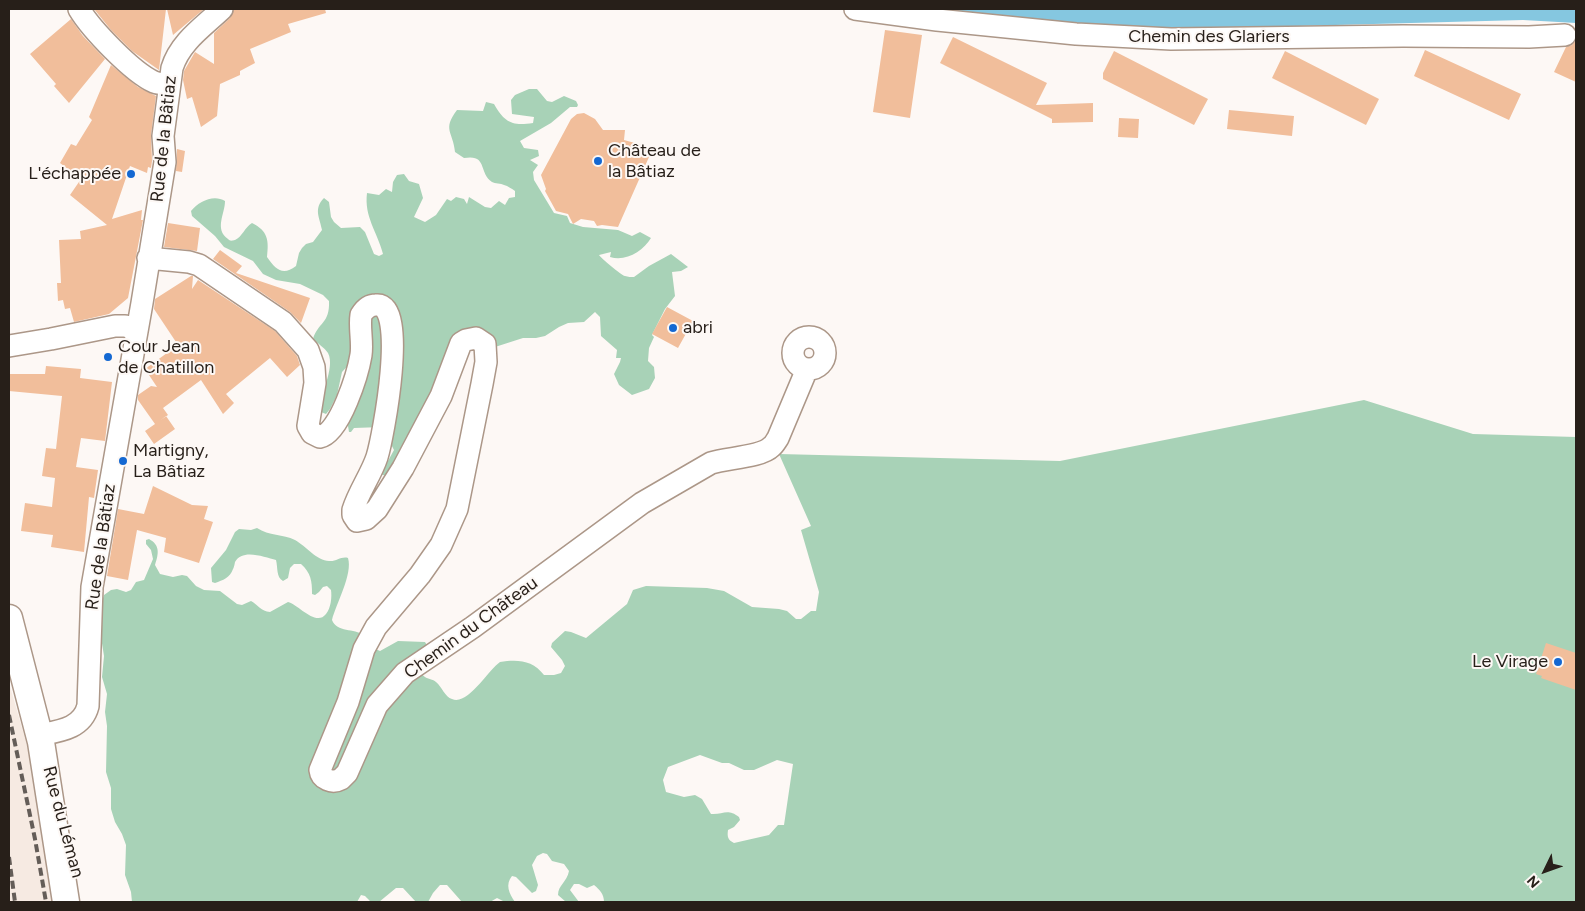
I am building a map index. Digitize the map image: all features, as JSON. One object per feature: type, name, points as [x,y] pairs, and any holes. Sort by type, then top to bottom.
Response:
[{"type":"main road","name":"Rue du Léman","points":[[9,618],[40,739],[52,774],[67,830],[83,902]]},
{"type":"main road","name":"Rue du Léman","points":[[40,739],[66,902]]},
{"type":"street","points":[[78,9],[94,30],[143,75],[153,81],[170,84]]},
{"type":"street","name":"Rue de la Bâtiaz","points":[[40,739],[75,726],[86,714],[88,706],[92,587],[165,162],[163,136],[172,68],[179,52],[195,33],[222,9]]},
{"type":"street","name":"Chemin des Glariers","points":[[855,9],[938,20],[1066,33],[1171,39],[1403,36],[1528,37],[1565,35]]},
{"type":"street","name":"Chemin du Château","points":[[148,258],[189,262],[199,266],[289,327],[303,343],[311,357],[315,383],[308,426],[312,433],[320,437],[328,434],[336,424],[355,378],[361,354],[360,315],[368,307],[374,305],[380,305],[388,311],[392,336],[391,385],[386,421],[377,456],[353,510],[353,515],[357,521],[366,519],[377,509],[403,468],[442,396],[461,343],[476,338],[485,344],[486,362],[457,509],[441,544],[420,575],[376,627],[364,649],[348,702],[320,770],[320,774],[324,779],[333,781],[341,779],[347,773],[377,705],[405,673],[642,503],[719,460],[764,452],[771,448],[778,438],[807,369]]},
{"type":"street","points":[[9,346],[115,326],[137,329]]},
{"type":"shaded area","points":[[9,683],[27,745],[53,902],[9,902]]},
{"type":"green space","points":[[529,89],[537,89],[547,101],[552,102],[564,96],[576,101],[578,105],[577,107],[570,107],[551,123],[520,141],[524,148],[538,150],[539,156],[530,160],[538,165],[533,172],[534,180],[554,213],[567,216],[570,223],[583,227],[618,230],[632,236],[640,232],[651,238],[639,251],[628,257],[610,257],[611,252],[599,255],[625,276],[634,277],[671,254],[688,267],[681,271],[672,272],[675,296],[665,309],[652,335],[654,337],[649,348],[648,361],[654,367],[655,378],[649,389],[632,395],[619,385],[614,374],[621,358],[616,358],[617,350],[601,336],[600,317],[595,312],[584,322],[568,323],[545,336],[523,338],[495,347],[455,337],[448,347],[449,365],[393,476],[382,475],[394,450],[382,427],[354,428],[349,432],[348,426],[356,357],[342,372],[337,395],[330,409],[326,414],[321,412],[322,398],[329,374],[330,359],[327,351],[313,339],[315,333],[326,319],[329,301],[323,295],[300,284],[276,280],[263,274],[253,261],[224,247],[215,236],[192,216],[191,211],[198,204],[212,198],[225,201],[221,221],[224,235],[230,240],[235,240],[252,223],[261,229],[266,237],[268,246],[267,257],[270,262],[280,270],[287,271],[296,266],[302,248],[306,244],[313,242],[322,230],[318,210],[324,198],[329,202],[331,217],[334,222],[341,228],[360,227],[365,232],[374,254],[379,256],[383,254],[369,217],[367,193],[379,195],[386,189],[392,192],[393,182],[397,175],[404,174],[409,181],[419,184],[423,198],[414,217],[425,222],[436,215],[447,199],[451,201],[456,197],[464,199],[467,204],[469,197],[485,207],[491,208],[499,201],[505,205],[509,198],[515,197],[515,191],[503,184],[493,183],[488,178],[480,161],[472,157],[464,158],[455,152],[449,127],[457,110],[483,111],[486,102],[494,104],[510,122],[520,124],[533,123],[534,117],[512,114],[511,100],[515,95]]},
{"type":"green space","points":[[1364,400],[1473,434],[1576,437],[1576,902],[604,902],[601,892],[594,885],[587,888],[574,884],[570,890],[579,902],[566,902],[558,895],[559,889],[569,871],[564,864],[552,861],[547,854],[543,853],[537,856],[532,865],[538,885],[536,891],[532,893],[516,877],[512,876],[510,879],[509,889],[515,902],[505,902],[497,898],[490,902],[462,902],[447,885],[440,885],[428,902],[416,902],[403,888],[396,888],[379,902],[370,901],[361,895],[357,902],[132,902],[131,892],[125,875],[126,845],[111,809],[111,788],[106,772],[107,726],[105,712],[107,694],[102,677],[104,656],[100,631],[100,608],[104,595],[111,590],[117,589],[126,592],[131,590],[136,582],[144,580],[153,559],[146,540],[153,541],[157,547],[158,553],[155,565],[160,574],[173,577],[187,576],[196,586],[204,590],[220,591],[237,604],[242,605],[251,601],[270,612],[288,602],[312,617],[317,618],[322,617],[328,612],[331,602],[331,590],[327,586],[323,587],[315,595],[312,594],[310,578],[301,564],[294,564],[290,568],[288,578],[283,581],[278,575],[276,560],[260,556],[248,554],[238,558],[230,575],[215,583],[212,582],[211,568],[226,550],[235,532],[239,529],[251,530],[257,528],[290,538],[320,559],[332,561],[348,558],[348,572],[332,620],[334,624],[342,629],[364,635],[364,644],[380,651],[398,641],[425,642],[428,647],[417,668],[425,677],[436,682],[450,698],[458,700],[471,692],[500,662],[524,662],[535,666],[544,675],[561,673],[565,666],[551,647],[552,643],[565,631],[586,638],[627,604],[633,590],[646,586],[707,588],[724,591],[752,607],[787,611],[796,619],[801,619],[811,611],[816,611],[819,592],[801,530],[811,526],[779,454],[1060,461]],"holes":[[[700,755],[722,763],[729,763],[744,770],[754,770],[777,760],[793,764],[784,825],[778,825],[769,835],[734,843],[728,838],[728,830],[734,827],[740,820],[739,817],[728,812],[711,814],[702,799],[695,795],[684,797],[666,792],[663,780],[668,767]]]},
{"type":"water","points":[[903,9],[1576,9],[1576,23],[1523,20],[1186,29],[1114,28]]},
{"type":"building","points":[[94,9],[166,9],[159,70],[132,51]]},
{"type":"building","points":[[167,9],[204,9],[173,35]]},
{"type":"building","points":[[234,9],[325,9],[326,13],[288,24],[291,32],[250,49],[255,63],[240,71],[240,75],[220,84],[217,116],[201,127],[192,97],[187,99],[183,80],[184,71],[195,52],[214,64],[214,33],[230,18]]},
{"type":"building","points":[[71,19],[83,36],[105,59],[69,103],[54,86],[56,84],[30,54]]},
{"type":"building","points":[[885,30],[922,35],[910,118],[873,112]]},
{"type":"building","points":[[953,37],[1047,83],[1036,105],[1093,103],[1093,122],[1052,123],[1052,119],[940,63]]},
{"type":"building","points":[[1576,40],[1576,82],[1554,72],[1566,47],[1572,45]]},
{"type":"building","points":[[1425,50],[1521,94],[1509,120],[1414,76]]},
{"type":"building","points":[[1114,51],[1208,99],[1194,125],[1103,79],[1103,73]]},
{"type":"building","points":[[1285,51],[1379,99],[1366,125],[1272,78]]},
{"type":"building","points":[[111,65],[138,87],[156,96],[151,135],[151,168],[148,167],[147,173],[130,166],[112,219],[142,210],[141,220],[143,220],[128,298],[109,314],[74,322],[70,308],[65,309],[63,300],[58,301],[57,283],[61,283],[59,240],[81,239],[80,231],[107,225],[70,195],[81,179],[60,163],[71,144],[76,146],[92,120],[89,117]]},
{"type":"building","points":[[1229,110],[1294,116],[1292,136],[1227,129]]},
{"type":"building","name":"Château de la Bâtiaz","points":[[584,113],[595,119],[603,130],[625,130],[624,140],[653,148],[618,227],[597,226],[594,221],[581,219],[573,224],[568,214],[556,211],[545,191],[541,175],[571,119],[577,114]]},
{"type":"building","points":[[1119,118],[1139,119],[1138,138],[1118,137]]},
{"type":"building","points":[[177,149],[185,151],[182,172],[176,171]]},
{"type":"building","points":[[168,223],[200,228],[197,251],[164,247]]},
{"type":"building","points":[[220,250],[242,266],[236,273],[310,298],[301,323],[290,312],[213,259]]},
{"type":"building","points":[[191,276],[193,276],[192,289],[198,280],[275,331],[297,356],[300,365],[287,377],[270,358],[226,394],[234,403],[223,414],[201,380],[163,408],[168,415],[166,416],[175,429],[154,444],[145,431],[155,424],[138,400],[138,395],[151,386],[157,387],[145,369],[178,345],[154,309],[155,299]]},
{"type":"building","name":"abri","points":[[667,307],[693,321],[678,348],[652,334]]},
{"type":"building","points":[[46,366],[81,369],[80,378],[112,382],[105,441],[81,438],[76,467],[98,470],[94,498],[89,497],[84,552],[51,547],[53,535],[21,531],[25,503],[52,507],[55,478],[42,476],[46,448],[56,449],[62,396],[9,391],[9,374],[45,374]]},
{"type":"building","points":[[153,486],[192,505],[208,506],[204,519],[213,522],[199,563],[164,552],[166,538],[137,530],[128,580],[107,576],[118,509],[144,514]]},
{"type":"building","name":"Le Virage","points":[[1546,643],[1576,653],[1576,690],[1541,678],[1542,676],[1536,674]]},
{"type":"railway","points":[[9,715],[46,902]]},
{"type":"railway","points":[[9,857],[15,902]]},
{"type":"place","name":"Château de la Bâtiaz","points":[[598,161]]},
{"type":"place","name":"L'échappée","points":[[131,174]]},
{"type":"place","name":"abri","points":[[673,328]]},
{"type":"place","name":"Cour Jean de Chatillon","points":[[108,357]]},
{"type":"place","name":"Martigny, La Bâtiaz","points":[[123,461]]},
{"type":"place","name":"Le Virage","points":[[1558,662]]}]
